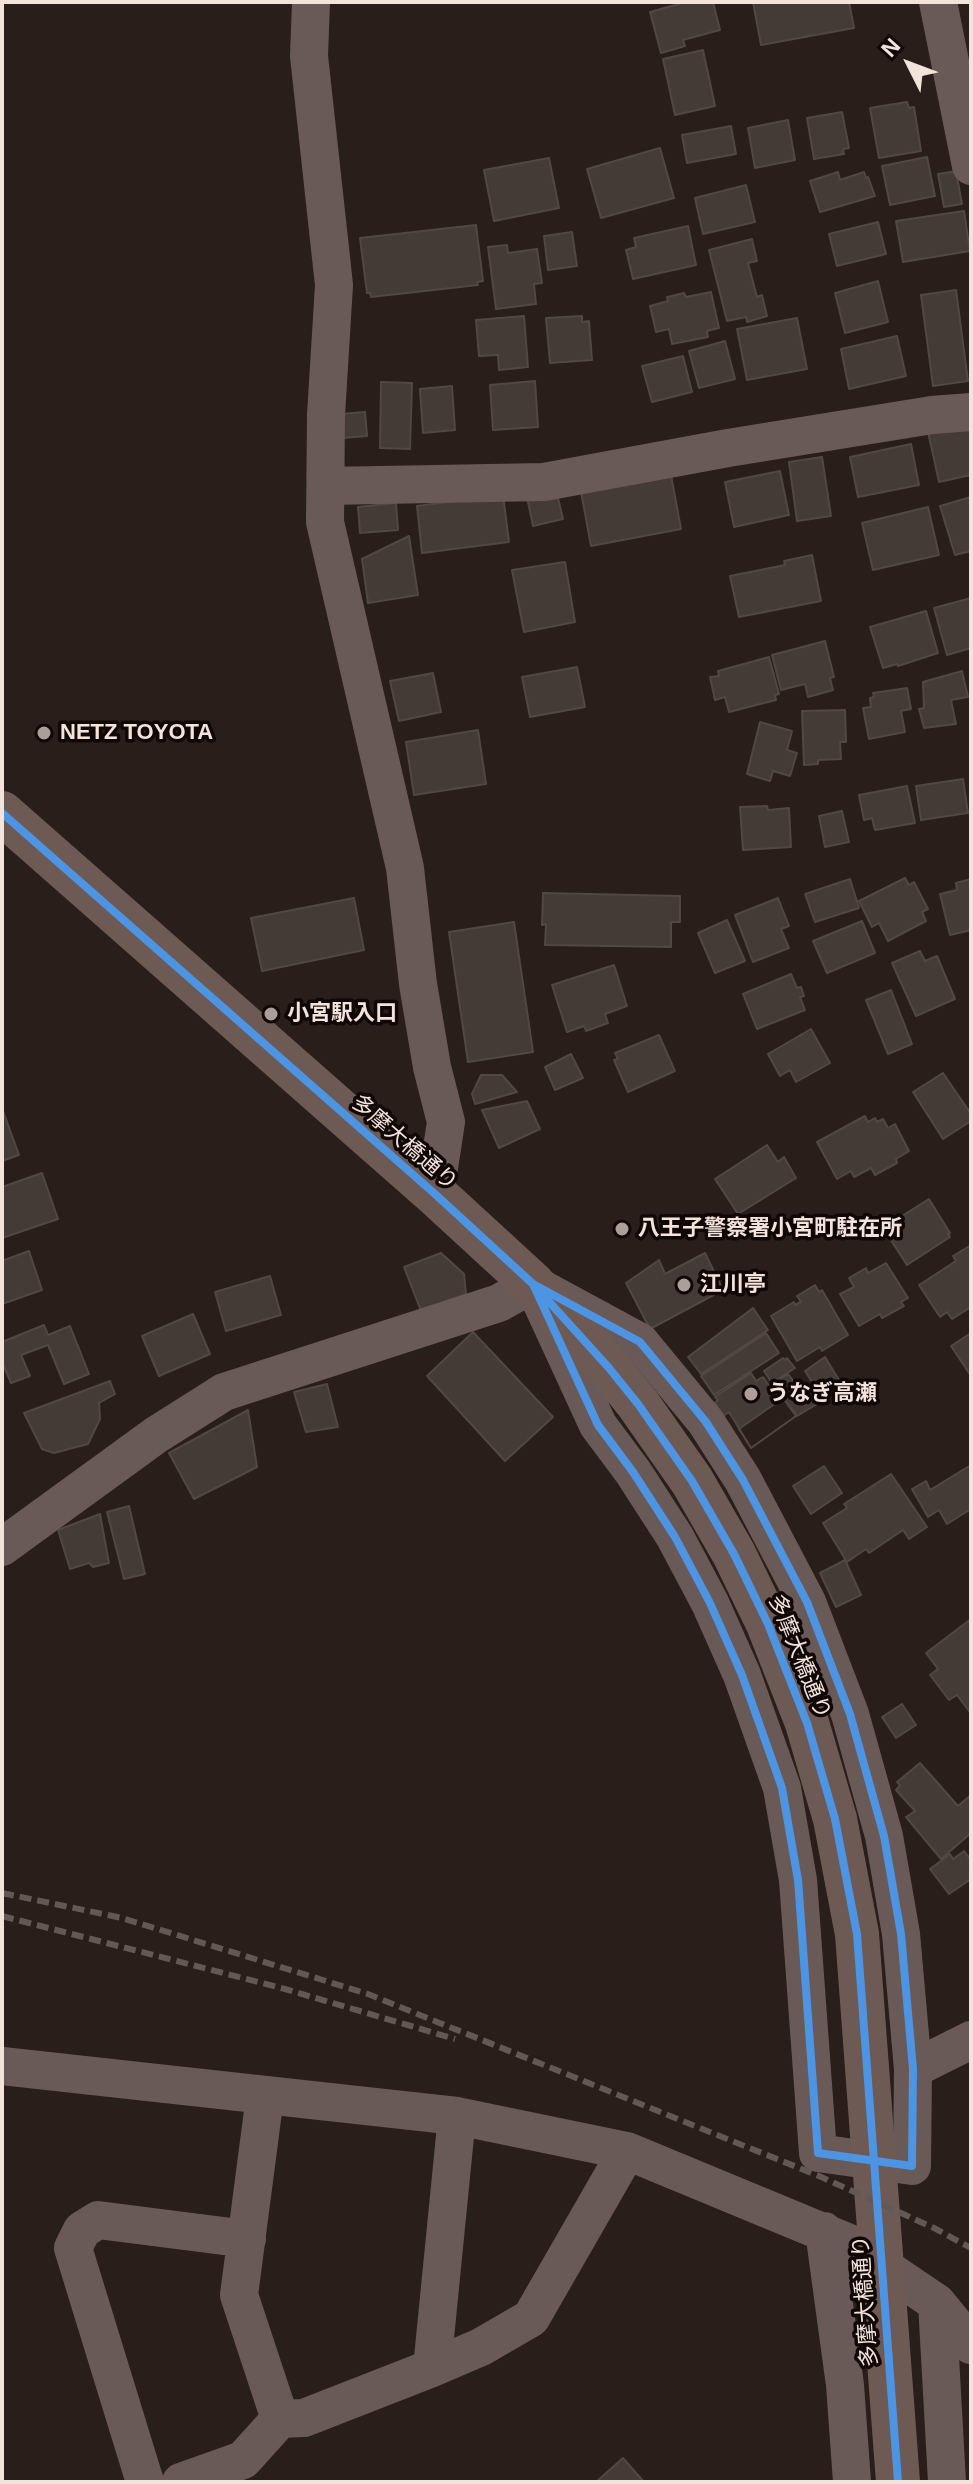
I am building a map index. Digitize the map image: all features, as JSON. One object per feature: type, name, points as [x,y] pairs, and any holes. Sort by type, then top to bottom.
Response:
[{"type":"main road","name":"多摩大橋通り","points":[[2,813],[533,1284],[609,1368],[666,1443],[692,1481],[746,1577],[783,1660],[818,1758],[835,1819],[857,1934],[898,2477]]},
{"type":"street","points":[[938,2],[971,166]]},
{"type":"street","points":[[322,7],[309,56],[334,285],[326,415],[325,522],[401,844],[418,984],[432,1067],[446,1122],[435,1194]]},
{"type":"street","points":[[326,486],[544,482],[744,445],[932,415],[971,412]]},
{"type":"street","points":[[2,1547],[156,1435],[224,1392],[499,1303],[533,1284]]},
{"type":"street","points":[[533,1284],[640,1342],[706,1422],[736,1468],[807,1602],[850,1714],[884,1836],[901,1934],[913,2069],[912,2166],[818,2153],[798,1880],[782,1788],[742,1675],[710,1603],[675,1537],[598,1425],[533,1284]]},
{"type":"street","points":[[913,2069],[971,2040]]},
{"type":"street","points":[[2,2066],[457,2116],[627,2151],[847,2242],[937,2303],[971,2345]]},
{"type":"street","points":[[265,2096],[239,2295],[280,2419]]},
{"type":"street","points":[[432,2368],[457,2116]]},
{"type":"street","points":[[181,2482],[243,2460],[280,2419],[304,2418],[432,2368],[481,2347],[531,2318],[627,2151]]},
{"type":"street","points":[[145,2482],[73,2248],[82,2230],[98,2220],[247,2239]]},
{"type":"street","points":[[824,2231],[845,2385],[852,2482]]},
{"type":"street","points":[[937,2303],[947,2482]]},
{"type":"building","points":[[686,2],[713,2],[720,30],[683,40],[685,46],[661,53],[650,12]]},
{"type":"building","points":[[753,2],[849,2],[854,28],[761,45]]},
{"type":"building","points":[[703,50],[715,106],[675,115],[663,59]]},
{"type":"building","points":[[907,102],[909,108],[914,107],[921,151],[879,158],[870,108]]},
{"type":"building","points":[[842,112],[849,148],[843,149],[844,154],[814,159],[807,118]]},
{"type":"building","points":[[788,120],[795,160],[755,168],[748,128]]},
{"type":"building","points":[[731,126],[736,154],[687,163],[682,135]]},
{"type":"building","points":[[660,148],[674,198],[601,218],[587,169]]},
{"type":"building","points":[[927,157],[935,196],[890,205],[882,166]]},
{"type":"building","points":[[549,158],[559,208],[494,221],[484,170]]},
{"type":"building","points":[[956,171],[962,204],[944,207],[938,174]]},
{"type":"building","points":[[838,172],[840,180],[864,172],[875,196],[820,212],[810,181]]},
{"type":"building","points":[[746,185],[755,222],[703,234],[695,198]]},
{"type":"building","points":[[964,211],[970,251],[903,262],[896,221]]},
{"type":"building","points":[[878,222],[886,254],[837,266],[829,234]]},
{"type":"building","points":[[476,225],[483,281],[477,282],[478,285],[371,297],[367,293],[360,238]]},
{"type":"building","points":[[688,226],[696,265],[633,279],[626,250],[636,247],[634,238]]},
{"type":"building","points":[[572,232],[577,266],[548,270],[544,236]]},
{"type":"building","points":[[752,239],[757,261],[748,263],[757,297],[762,295],[767,316],[747,322],[746,317],[727,321],[709,250]]},
{"type":"building","points":[[507,245],[508,253],[537,249],[542,283],[534,284],[536,304],[496,309],[488,247]]},
{"type":"building","points":[[878,281],[888,322],[845,333],[835,293]]},
{"type":"building","points":[[956,290],[968,381],[933,386],[921,295]]},
{"type":"building","points":[[711,292],[719,328],[707,331],[708,337],[672,344],[669,329],[656,332],[650,306],[684,293],[686,297]]},
{"type":"building","points":[[524,316],[528,367],[499,370],[498,355],[479,356],[476,320]]},
{"type":"building","points":[[582,316],[582,322],[589,321],[592,360],[550,363],[546,318]]},
{"type":"building","points":[[797,318],[807,369],[747,380],[737,329]]},
{"type":"building","points":[[897,336],[906,376],[849,389],[841,349]]},
{"type":"building","points":[[725,341],[735,379],[699,388],[689,351]]},
{"type":"building","points":[[683,356],[692,392],[652,402],[642,366]]},
{"type":"building","points":[[535,381],[538,427],[493,430],[490,385]]},
{"type":"building","points":[[381,382],[412,383],[410,449],[380,448]]},
{"type":"building","points":[[452,386],[455,430],[423,433],[420,389]]},
{"type":"building","points":[[365,412],[367,436],[343,438],[341,414]]},
{"type":"building","points":[[971,423],[971,475],[939,482],[928,432]]},
{"type":"building","points":[[911,444],[919,485],[858,497],[850,457]]},
{"type":"building","points":[[822,457],[831,516],[797,521],[789,462]]},
{"type":"building","points":[[780,471],[789,515],[734,527],[725,482]]},
{"type":"building","points":[[671,475],[681,529],[591,546],[581,492]]},
{"type":"building","points":[[556,490],[563,519],[533,526],[527,497]]},
{"type":"building","points":[[503,495],[509,542],[422,553],[417,506]]},
{"type":"building","points":[[971,497],[971,551],[955,555],[940,506]]},
{"type":"building","points":[[396,503],[398,530],[360,533],[358,507]]},
{"type":"building","points":[[928,507],[939,555],[873,570],[862,523]]},
{"type":"building","points":[[409,536],[418,595],[368,603],[362,559]]},
{"type":"building","points":[[812,555],[821,601],[739,617],[730,576],[785,565],[784,561]]},
{"type":"building","points":[[565,562],[575,622],[524,632],[512,570]]},
{"type":"building","points":[[971,598],[971,648],[947,655],[934,608]]},
{"type":"building","points":[[926,611],[938,653],[883,668],[870,627]]},
{"type":"building","points":[[825,641],[834,677],[830,678],[833,690],[808,697],[805,684],[781,690],[772,655]]},
{"type":"building","points":[[769,657],[779,694],[775,695],[776,700],[729,712],[725,697],[715,700],[710,677],[719,676],[718,671]]},
{"type":"building","points":[[577,667],[585,707],[530,717],[522,677]]},
{"type":"building","points":[[962,671],[968,697],[951,700],[956,724],[924,728],[919,709],[924,708],[923,682]]},
{"type":"building","points":[[433,673],[441,712],[399,721],[390,681]]},
{"type":"building","points":[[907,688],[911,709],[901,711],[905,732],[869,739],[863,708],[871,707],[873,693]]},
{"type":"building","points":[[845,710],[846,742],[840,742],[841,759],[818,760],[818,764],[804,765],[802,711]]},
{"type":"building","points":[[760,722],[792,731],[787,750],[797,753],[790,776],[773,771],[770,781],[747,774]]},
{"type":"building","points":[[478,730],[486,784],[414,795],[406,742]]},
{"type":"building","points":[[963,779],[968,813],[921,820],[916,786]]},
{"type":"building","points":[[907,786],[915,823],[875,830],[872,818],[864,820],[859,795]]},
{"type":"building","points":[[767,806],[768,810],[789,808],[791,847],[743,850],[740,807]]},
{"type":"building","points":[[842,811],[849,842],[825,847],[819,816]]},
{"type":"building","points":[[905,878],[909,885],[914,882],[928,909],[922,912],[926,921],[888,941],[879,923],[872,927],[859,901]]},
{"type":"building","points":[[850,879],[859,908],[815,922],[805,894]]},
{"type":"building","points":[[971,879],[971,930],[950,935],[940,894],[957,890],[956,883]]},
{"type":"building","points":[[543,893],[680,896],[680,922],[671,922],[671,947],[545,945]]},
{"type":"building","points":[[354,898],[364,950],[262,971],[251,918]]},
{"type":"building","points":[[778,898],[789,926],[781,929],[789,948],[753,962],[735,915]]},
{"type":"building","points":[[727,920],[745,961],[715,973],[698,933]]},
{"type":"building","points":[[862,921],[875,953],[827,973],[813,941]]},
{"type":"building","points":[[514,922],[533,1052],[468,1062],[449,932]]},
{"type":"building","points":[[920,951],[925,961],[937,956],[955,999],[916,1016],[892,963]]},
{"type":"building","points":[[614,965],[627,1006],[605,1014],[608,1023],[586,1031],[584,1026],[567,1032],[552,985]]},
{"type":"building","points":[[791,974],[797,988],[801,987],[804,996],[800,997],[805,1010],[757,1029],[743,994]]},
{"type":"building","points":[[891,990],[912,1044],[888,1054],[866,1000]]},
{"type":"building","points":[[811,1029],[830,1063],[796,1082],[790,1070],[780,1076],[768,1054]]},
{"type":"building","points":[[659,1035],[675,1071],[628,1092],[614,1060],[618,1059],[615,1053]]},
{"type":"building","points":[[571,1054],[583,1078],[555,1090],[545,1067]]},
{"type":"building","points":[[943,1073],[971,1114],[971,1121],[943,1139],[913,1092]]},
{"type":"building","points":[[481,1075],[502,1075],[517,1092],[475,1104],[472,1094]]},
{"type":"building","points":[[527,1101],[540,1129],[499,1148],[482,1110]]},
{"type":"building","points":[[2,1108],[19,1155],[2,1161]]},
{"type":"building","points":[[865,1116],[868,1122],[875,1118],[877,1122],[883,1119],[888,1128],[895,1124],[909,1151],[896,1159],[897,1163],[875,1175],[871,1168],[854,1177],[851,1171],[837,1179],[817,1142]]},
{"type":"building","points":[[767,1145],[778,1162],[784,1157],[796,1178],[738,1214],[715,1179]]},
{"type":"building","points":[[42,1173],[58,1219],[2,1238],[2,1187]]},
{"type":"building","points":[[929,1199],[950,1237],[907,1265],[883,1228]]},
{"type":"building","points":[[971,1245],[971,1307],[952,1319],[947,1312],[940,1317],[919,1285],[956,1261],[953,1256]]},
{"type":"building","points":[[29,1251],[42,1290],[2,1304],[2,1261]]},
{"type":"building","points":[[441,1253],[464,1274],[466,1294],[421,1311],[404,1267]]},
{"type":"building","points":[[705,1253],[723,1290],[650,1329],[626,1283],[659,1260],[665,1274]]},
{"type":"building","points":[[886,1263],[908,1298],[901,1302],[904,1306],[882,1318],[880,1314],[859,1326],[840,1294],[854,1287],[849,1278],[866,1268],[868,1273]]},
{"type":"building","points":[[270,1276],[281,1315],[226,1331],[215,1292]]},
{"type":"building","points":[[815,1285],[819,1292],[822,1290],[848,1335],[822,1351],[820,1347],[797,1361],[771,1316],[794,1302],[795,1305],[801,1302],[797,1296]]},
{"type":"building","points":[[753,1308],[768,1330],[701,1374],[688,1357]]},
{"type":"building","points":[[193,1314],[210,1354],[159,1376],[142,1336]]},
{"type":"building","points":[[44,1325],[48,1335],[70,1326],[89,1374],[64,1384],[48,1345],[21,1355],[30,1376],[11,1383],[2,1362],[2,1342]]},
{"type":"building","points":[[473,1332],[553,1417],[505,1461],[427,1376]]},
{"type":"building","points":[[766,1333],[779,1353],[714,1395],[701,1376]]},
{"type":"building","points":[[971,1333],[971,1376],[951,1346]]},
{"type":"building","points":[[825,1357],[839,1380],[819,1393],[805,1371]]},
{"type":"building","points":[[787,1358],[795,1368],[772,1383],[764,1371]]},
{"type":"building","points":[[751,1373],[756,1381],[763,1377],[770,1387],[788,1374],[798,1387],[783,1398],[796,1416],[751,1448],[729,1412],[723,1416],[715,1397]]},
{"type":"building","points":[[110,1381],[115,1394],[99,1403],[100,1419],[88,1444],[54,1453],[42,1449],[24,1413]]},
{"type":"building","points":[[327,1384],[338,1427],[306,1432],[294,1392]]},
{"type":"building","points":[[808,1387],[817,1404],[797,1416],[785,1400]]},
{"type":"building","points":[[783,1398],[796,1416],[751,1448],[739,1429]]},
{"type":"building","points":[[248,1410],[257,1467],[194,1499],[169,1453]]},
{"type":"building","points":[[971,1465],[971,1509],[947,1524],[939,1510],[928,1517],[912,1489],[926,1481],[930,1490]]},
{"type":"building","points":[[824,1466],[842,1493],[811,1514],[793,1486]]},
{"type":"building","points":[[891,1474],[927,1527],[909,1539],[903,1530],[869,1553],[866,1549],[847,1562],[823,1523],[847,1508],[844,1504]]},
{"type":"building","points":[[129,1506],[145,1574],[124,1579],[107,1512]]},
{"type":"building","points":[[100,1514],[109,1563],[93,1567],[89,1563],[70,1569],[58,1530]]},
{"type":"building","points":[[845,1560],[861,1595],[836,1607],[820,1573]]},
{"type":"building","points":[[971,1619],[969,1711],[957,1695],[949,1700],[930,1675],[938,1669],[926,1653]]},
{"type":"building","points":[[902,1704],[916,1725],[896,1738],[882,1717]]},
{"type":"building","points":[[920,1763],[958,1806],[971,1795],[971,1833],[941,1859],[906,1817],[915,1811],[896,1790],[900,1785],[897,1782]]},
{"type":"building","points":[[964,1851],[971,1860],[971,1879],[949,1894],[930,1869],[950,1854],[953,1859]]},
{"type":"building","points":[[623,2458],[644,2482],[596,2482]]},
{"type":"railway","points":[[2,1893],[122,1918],[368,1994],[819,2176],[971,2248]]},
{"type":"railway","points":[[2,1916],[285,1989],[455,2039]]},
{"type":"cycle path","points":[[2,813],[533,1284],[638,1404],[692,1481],[734,1554],[768,1624],[807,1723],[835,1819],[857,1934],[898,2482]]},
{"type":"cycle path","points":[[533,1284],[640,1342],[706,1422],[743,1480],[807,1602],[850,1714],[884,1836],[901,1934],[913,2069],[912,2166],[818,2153],[798,1880],[782,1788],[742,1675],[710,1603],[675,1537],[598,1425],[533,1284]]},
{"type":"place","name":"NETZ TOYOTA","points":[[44,733]]},
{"type":"place","name":"小宮駅入口","points":[[271,1014]]},
{"type":"place","name":"八王子警察署小宮町駐在所","points":[[622,1229]]},
{"type":"place","name":"江川亭","points":[[684,1285]]},
{"type":"place","name":"うなぎ高瀬","points":[[751,1394]]}]
